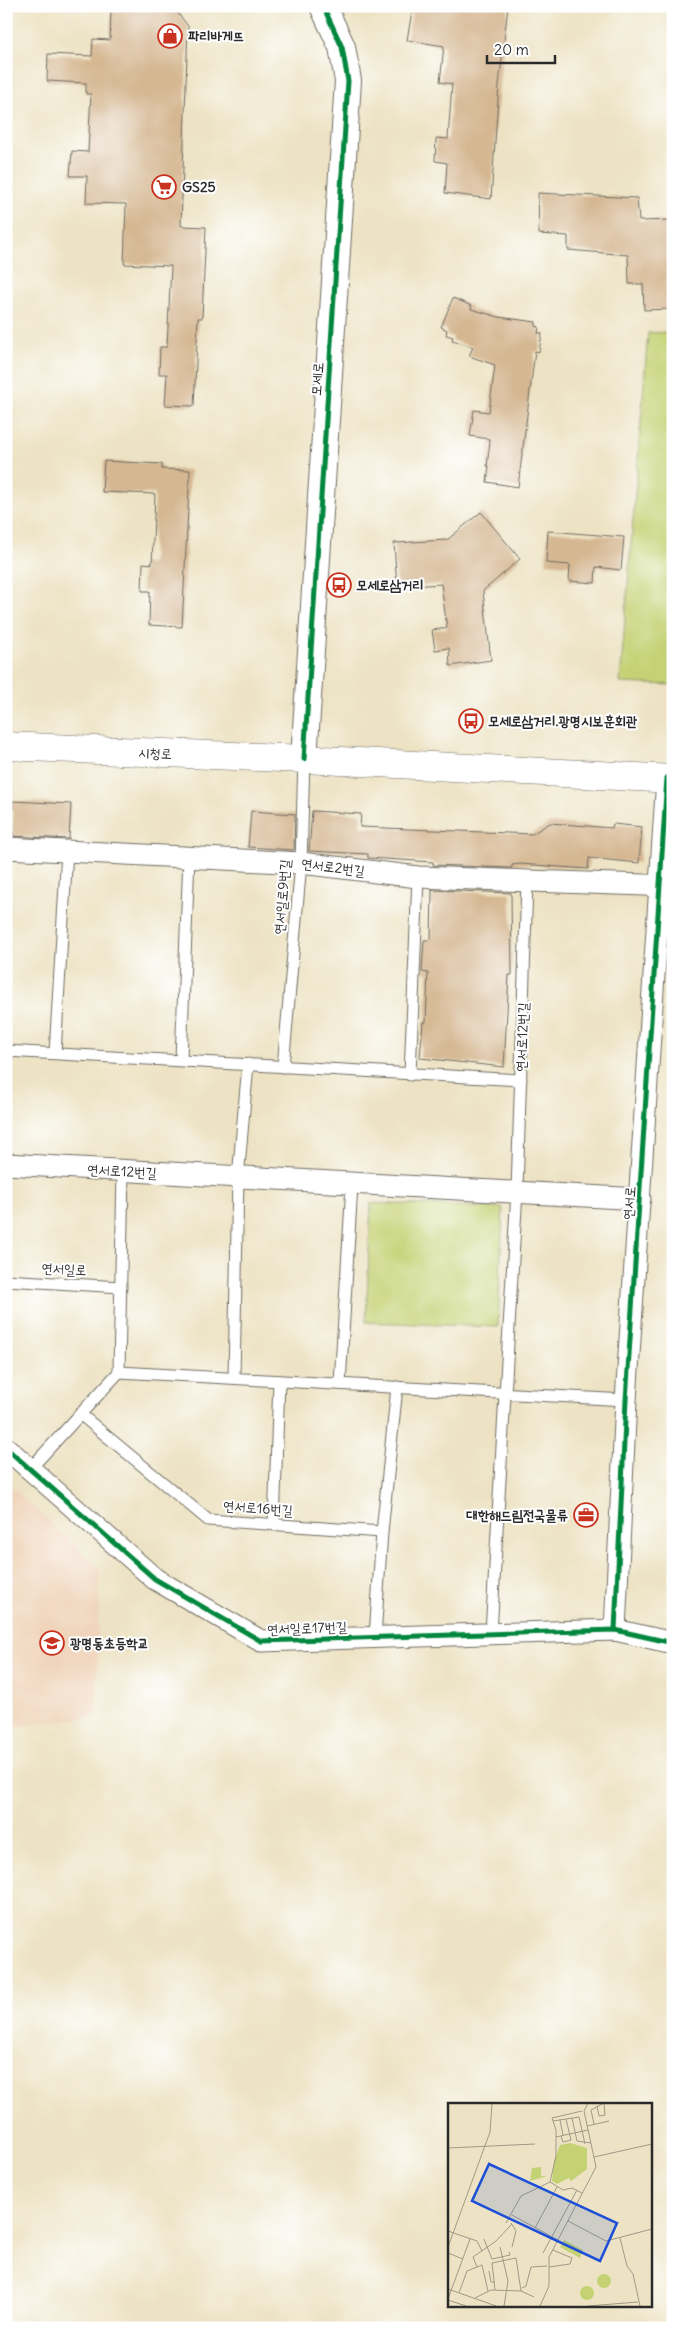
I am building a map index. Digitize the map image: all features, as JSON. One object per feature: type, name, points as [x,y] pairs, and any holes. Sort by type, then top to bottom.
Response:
[{"type":"main road","name":"시청로","points":[[6,746],[304,759],[670,779]]},
{"type":"street","name":"모세로","points":[[304,759],[348,81],[342,47],[329,15],[323,6]]},
{"type":"street","name":"연서로","points":[[615,1630],[626,1400],[640,1199],[666,886],[670,779]]},
{"type":"street","name":"연서로2번길","points":[[6,848],[300,863],[418,877],[666,886]]},
{"type":"street","name":"연서로12번길","points":[[6,1164],[640,1199]]},
{"type":"street","name":"연서일로17번길","points":[[6,1448],[155,1579],[261,1641],[615,1630],[673,1642]]},
{"type":"lane","name":"연서일로9번길","points":[[282,1067],[300,863],[304,759]]},
{"type":"lane","points":[[55,1053],[67,851]]},
{"type":"lane","points":[[181,1059],[189,857]]},
{"type":"lane","points":[[410,1075],[418,877]]},
{"type":"lane","name":"연서로12번길","points":[[504,1393],[517,1191],[527,882]]},
{"type":"lane","points":[[6,1051],[181,1059],[410,1075],[521,1080]]},
{"type":"lane","points":[[234,1378],[238,1178],[248,1064]]},
{"type":"lane","points":[[30,1469],[119,1372],[123,1171]]},
{"type":"lane","points":[[340,1384],[352,1184]]},
{"type":"lane","name":"연서일로","points":[[6,1280],[121,1286]]},
{"type":"lane","points":[[119,1372],[626,1400]]},
{"type":"lane","points":[[274,1525],[279,1381]]},
{"type":"lane","points":[[376,1637],[382,1532],[397,1387]]},
{"type":"lane","points":[[491,1633],[504,1393]]},
{"type":"lane","name":"연서로16번길","points":[[80,1414],[208,1520],[382,1532]]},
{"type":"shaded area","name":"광명동초등학교","points":[[6,1481],[100,1569],[96,1716],[6,1728]]},
{"type":"green space","points":[[673,332],[673,685],[620,683],[648,333]]},
{"type":"green space","points":[[371,1203],[503,1208],[498,1327],[366,1322]]},
{"type":"building","points":[[117,6],[172,6],[188,26],[181,226],[206,227],[202,318],[198,318],[194,406],[165,405],[167,374],[159,374],[160,347],[167,347],[171,266],[124,264],[126,204],[86,203],[87,176],[70,176],[72,151],[88,152],[91,94],[86,94],[86,83],[47,81],[48,54],[92,56],[93,39],[110,40],[111,11]]},
{"type":"building","points":[[413,6],[508,6],[499,85],[491,199],[445,193],[447,163],[435,161],[436,138],[448,139],[452,84],[440,82],[444,46],[407,40]]},
{"type":"building","points":[[538,193],[637,198],[639,221],[673,220],[673,309],[644,310],[643,284],[629,284],[628,255],[568,250],[568,236],[539,234]]},
{"type":"building","points":[[453,298],[472,306],[471,309],[499,317],[536,322],[536,326],[539,327],[538,333],[542,333],[539,352],[535,351],[518,487],[487,482],[490,441],[489,439],[470,436],[474,410],[489,412],[495,365],[469,356],[473,347],[452,340],[453,337],[446,335],[447,330],[441,327]]},
{"type":"building","points":[[104,461],[162,464],[162,469],[190,470],[182,627],[149,625],[150,591],[142,591],[143,563],[152,564],[155,494],[102,492]]},
{"type":"building","points":[[481,512],[520,559],[483,591],[491,660],[450,666],[449,648],[435,650],[432,630],[447,628],[441,584],[397,587],[394,543],[447,540]]},
{"type":"building","points":[[548,531],[624,537],[621,570],[596,567],[595,583],[569,581],[570,565],[546,563]]},
{"type":"building","points":[[13,801],[71,804],[69,839],[13,836]]},
{"type":"building","points":[[251,811],[295,814],[294,850],[248,847]]},
{"type":"building","points":[[312,811],[361,814],[360,827],[532,834],[550,823],[612,828],[613,824],[642,827],[639,863],[589,858],[588,869],[520,864],[512,865],[512,868],[433,865],[433,862],[368,858],[368,854],[309,851]]},
{"type":"building","points":[[432,890],[511,893],[512,975],[509,975],[504,1067],[420,1058],[423,1022],[426,1022],[428,973],[422,972],[424,940],[431,940]]},
{"type":"cycle path","points":[[304,759],[348,81],[342,47],[323,6]]},
{"type":"cycle path","points":[[615,1630],[626,1400],[667,778]]},
{"type":"cycle path","points":[[6,1448],[155,1579],[261,1641],[615,1630],[673,1643]]},
{"type":"place","name":"파리바게뜨","points":[[170,36]]},
{"type":"place","name":"GS25","points":[[164,187]]},
{"type":"place","name":"모세로삼거리","points":[[339,585]]},
{"type":"place","name":"모세로삼거리.광명시보훈회관","points":[[471,721]]},
{"type":"place","name":"대한해드림전국물류","points":[[586,1515]]},
{"type":"place","name":"광명동초등학교","points":[[52,1643]]}]
